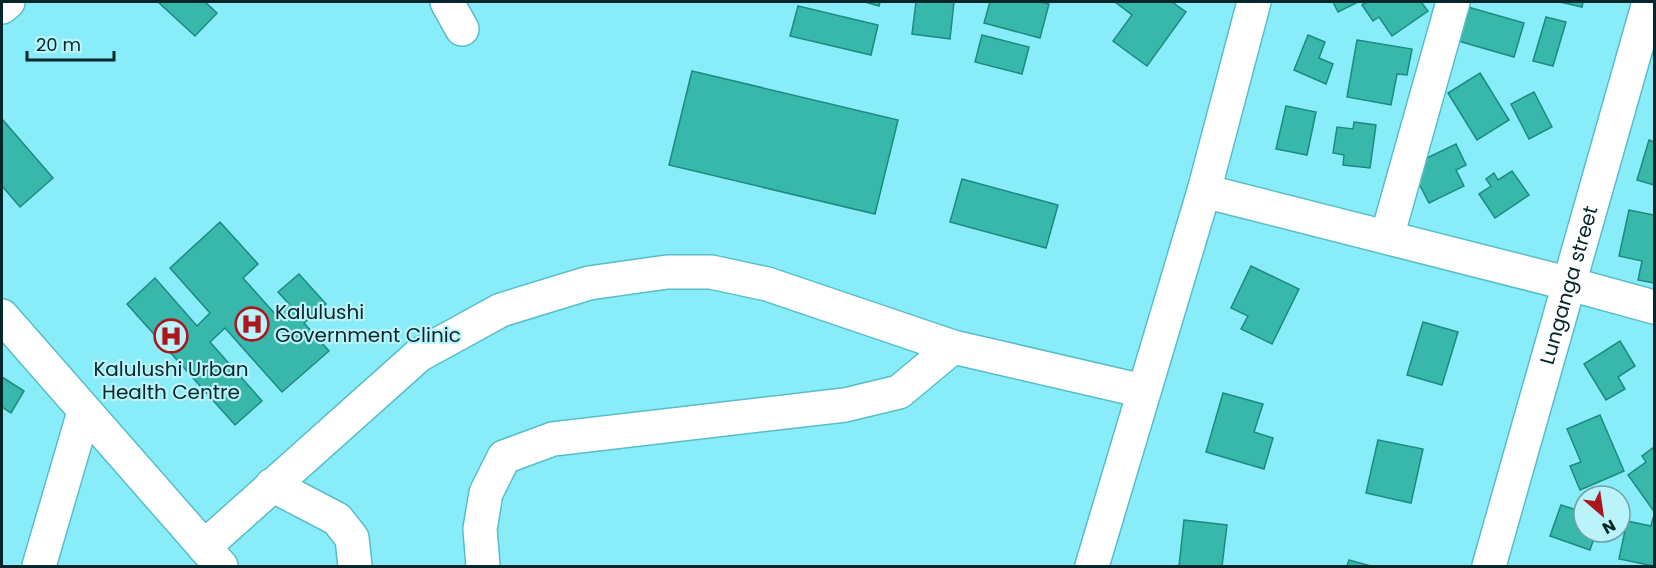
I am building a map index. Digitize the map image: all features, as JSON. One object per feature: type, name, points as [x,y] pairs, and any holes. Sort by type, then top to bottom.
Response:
[{"type":"street","points":[[2,7],[8,2]]},
{"type":"street","points":[[1092,567],[1204,191],[1254,2]]},
{"type":"street","points":[[1387,237],[1453,2]]},
{"type":"street","name":"Lunganga street","points":[[1489,567],[1649,2]]},
{"type":"street","points":[[1204,191],[1654,307]]},
{"type":"street","points":[[2,316],[212,557],[273,485],[419,354],[501,310],[588,283],[667,272],[711,272],[767,284],[953,347],[1143,391]]},
{"type":"street","points":[[483,567],[480,529],[486,493],[504,457],[553,439],[846,405],[899,392],[953,347]]},
{"type":"street","points":[[39,567],[84,412]]},
{"type":"street","points":[[273,485],[337,519],[352,538],[355,567]]},
{"type":"building","points":[[158,2],[205,2],[217,13],[195,36]]},
{"type":"building","points":[[865,2],[880,2],[879,6]]},
{"type":"building","points":[[916,2],[954,2],[950,39],[912,34]]},
{"type":"building","points":[[990,2],[1049,4],[1040,38],[984,23]]},
{"type":"building","points":[[1115,2],[1172,2],[1186,12],[1147,66],[1113,41],[1132,15]]},
{"type":"building","points":[[1333,2],[1358,2],[1338,12]]},
{"type":"building","points":[[1367,2],[1421,2],[1428,11],[1392,36],[1379,17],[1373,21],[1362,5]]},
{"type":"building","points":[[1560,2],[1583,2],[1582,7]]},
{"type":"building","points":[[798,6],[878,25],[871,55],[790,36]]},
{"type":"building","points":[[1468,7],[1524,23],[1514,57],[1458,41]]},
{"type":"building","points":[[1546,17],[1566,22],[1553,66],[1533,61]]},
{"type":"building","points":[[982,35],[1029,47],[1022,74],[975,62]]},
{"type":"building","points":[[1308,35],[1325,42],[1319,58],[1333,64],[1326,84],[1294,70]]},
{"type":"building","points":[[1357,40],[1412,49],[1407,75],[1397,74],[1391,105],[1347,97]]},
{"type":"building","points":[[692,71],[898,120],[875,214],[669,165]]},
{"type":"building","points":[[1480,73],[1509,120],[1477,140],[1448,93]]},
{"type":"building","points":[[1534,92],[1552,127],[1529,139],[1511,104]]},
{"type":"building","points":[[1286,106],[1316,112],[1307,155],[1276,149]]},
{"type":"building","points":[[2,119],[53,178],[20,207],[2,186]]},
{"type":"building","points":[[1354,122],[1376,125],[1370,168],[1343,165],[1344,155],[1333,153],[1337,127],[1353,129]]},
{"type":"building","points":[[1649,140],[1654,142],[1654,185],[1637,180]]},
{"type":"building","points":[[1456,144],[1466,165],[1456,170],[1464,186],[1429,203],[1410,166]]},
{"type":"building","points":[[1512,171],[1529,195],[1495,218],[1479,194],[1491,186],[1486,179],[1494,173],[1498,180]]},
{"type":"building","points":[[962,179],[1058,205],[1046,248],[950,222]]},
{"type":"building","points":[[1629,210],[1654,215],[1654,283],[1638,280],[1642,261],[1619,256]]},
{"type":"building","name":"Kalulushi Government Clinic","points":[[220,222],[258,264],[243,278],[276,315],[289,304],[278,292],[299,274],[326,304],[304,323],[329,351],[282,392],[225,328],[210,342],[262,401],[235,425],[127,304],[155,278],[197,326],[210,313],[170,268]]},
{"type":"building","points":[[1251,266],[1299,289],[1272,344],[1241,329],[1248,316],[1231,308]]},
{"type":"building","points":[[1423,322],[1458,332],[1442,385],[1407,375]]},
{"type":"building","points":[[1620,341],[1635,366],[1618,377],[1625,389],[1606,400],[1584,364]]},
{"type":"building","points":[[2,377],[24,391],[11,413],[2,407]]},
{"type":"building","points":[[1223,393],[1263,404],[1254,432],[1273,438],[1264,469],[1206,452]]},
{"type":"building","points":[[1600,415],[1624,471],[1594,484],[1578,484],[1570,466],[1581,462],[1567,429]]},
{"type":"building","points":[[1378,440],[1423,449],[1411,503],[1366,493]]},
{"type":"building","points":[[1654,447],[1653,510],[1628,475],[1646,462],[1642,456]]},
{"type":"building","points":[[1561,505],[1572,508],[1572,544],[1550,536]]},
{"type":"building","points":[[1654,518],[1654,566],[1619,559],[1622,544],[1632,544],[1632,522],[1651,526]]},
{"type":"building","points":[[1184,520],[1227,525],[1222,566],[1179,566]]},
{"type":"building","points":[[1573,544],[1592,544],[1590,550]]},
{"type":"building","points":[[1349,560],[1371,566],[1347,566]]},
{"type":"place","name":"Kalulushi Government Clinic","points":[[252,324]]},
{"type":"place","name":"Kalulushi Urban Health Centre","points":[[171,336]]}]
